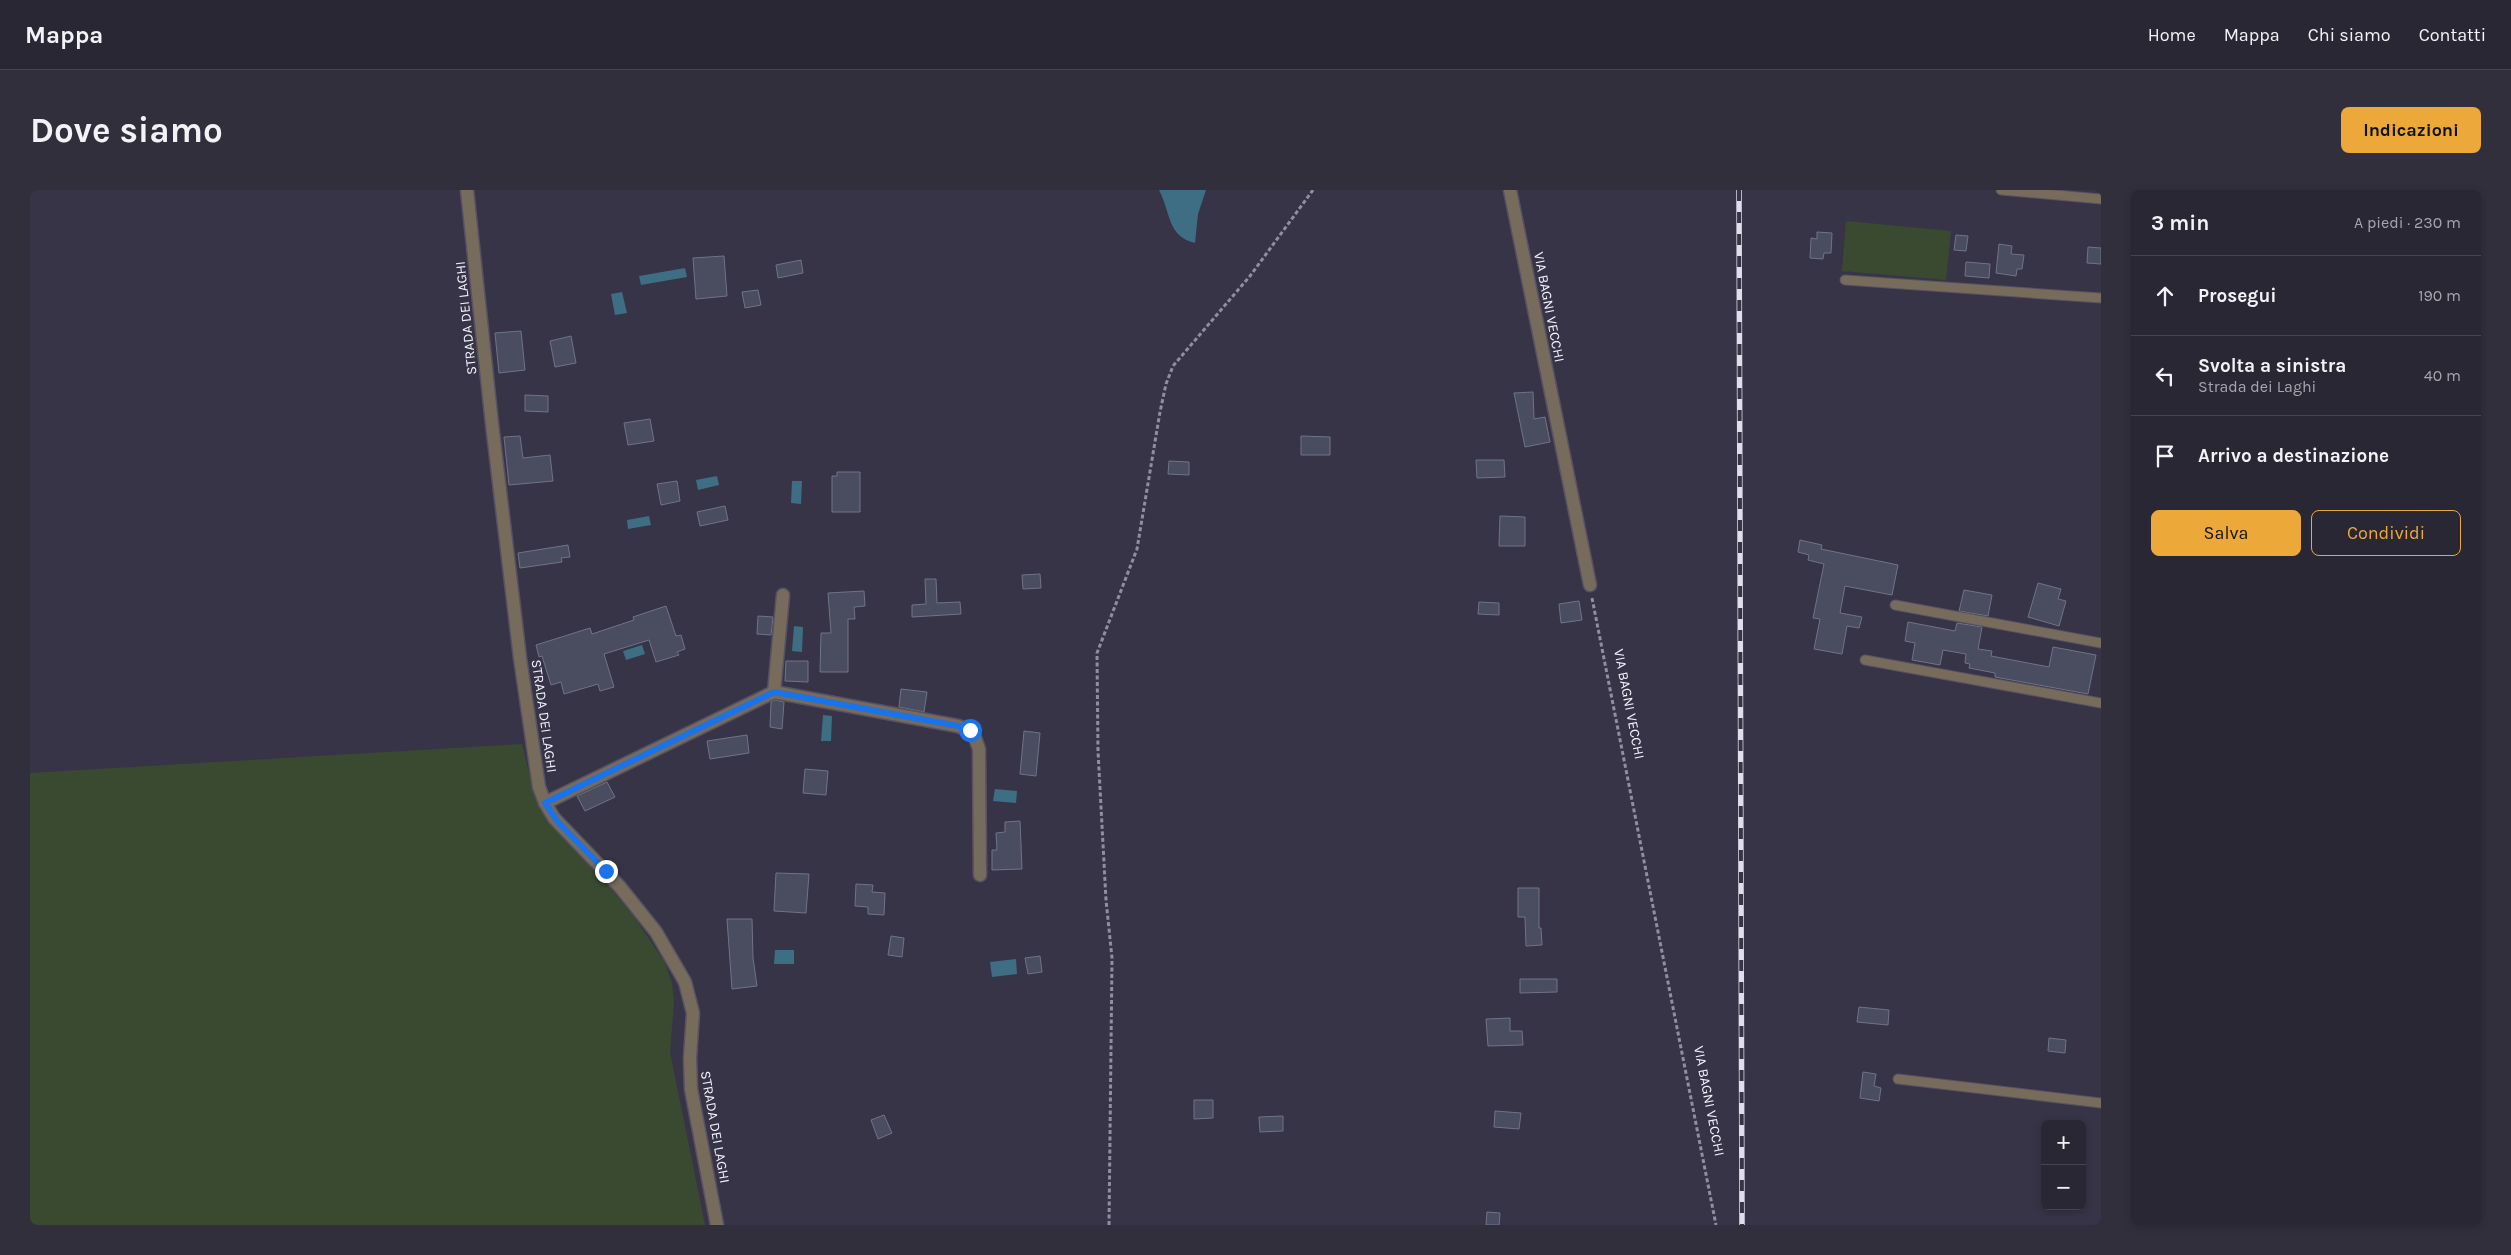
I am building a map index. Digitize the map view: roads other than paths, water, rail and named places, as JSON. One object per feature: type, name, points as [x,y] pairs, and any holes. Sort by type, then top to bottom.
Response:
[{"type":"street","name":"STRADA DEI LAGHI","points":[[467,190],[519,648],[537,779],[545,803],[558,822],[610,876],[647,920],[676,963],[688,987],[693,1013],[690,1058],[691,1089],[717,1225]]},
{"type":"street","name":"VIA BAGNI VECCHI","points":[[1510,190],[1590,585]]},
{"type":"street","points":[[774,692],[783,594]]},
{"type":"street","points":[[545,803],[774,692],[958,726],[973,732],[979,749],[980,875]]},
{"type":"lane","points":[[2001,190],[2101,199]]},
{"type":"lane","points":[[1845,280],[2101,298]]},
{"type":"lane","points":[[1895,605],[2101,643]]},
{"type":"lane","points":[[1865,660],[2101,703]]},
{"type":"lane","points":[[1898,1079],[2101,1103]]},
{"type":"water","points":[[1159,190],[1206,190],[1198,214],[1195,243],[1186,240],[1174,229]]},
{"type":"water","points":[[685,268],[687,277],[641,285],[639,276]]},
{"type":"water","points":[[622,292],[627,313],[615,315],[611,294]]},
{"type":"water","points":[[717,476],[719,485],[698,490],[696,480]]},
{"type":"water","points":[[792,481],[802,481],[801,504],[791,503]]},
{"type":"water","points":[[649,516],[651,525],[628,529],[627,520]]},
{"type":"water","points":[[794,626],[803,627],[802,652],[792,651]]},
{"type":"water","points":[[642,645],[645,654],[626,660],[623,651]]},
{"type":"water","points":[[823,715],[832,716],[831,741],[821,741]]},
{"type":"water","points":[[995,789],[1017,791],[1016,803],[993,801]]},
{"type":"water","points":[[775,950],[794,950],[794,964],[774,964]]},
{"type":"water","points":[[1016,959],[1017,974],[992,977],[990,962]]},
{"type":"railway","points":[[1739,190],[1742,1225]]}]
